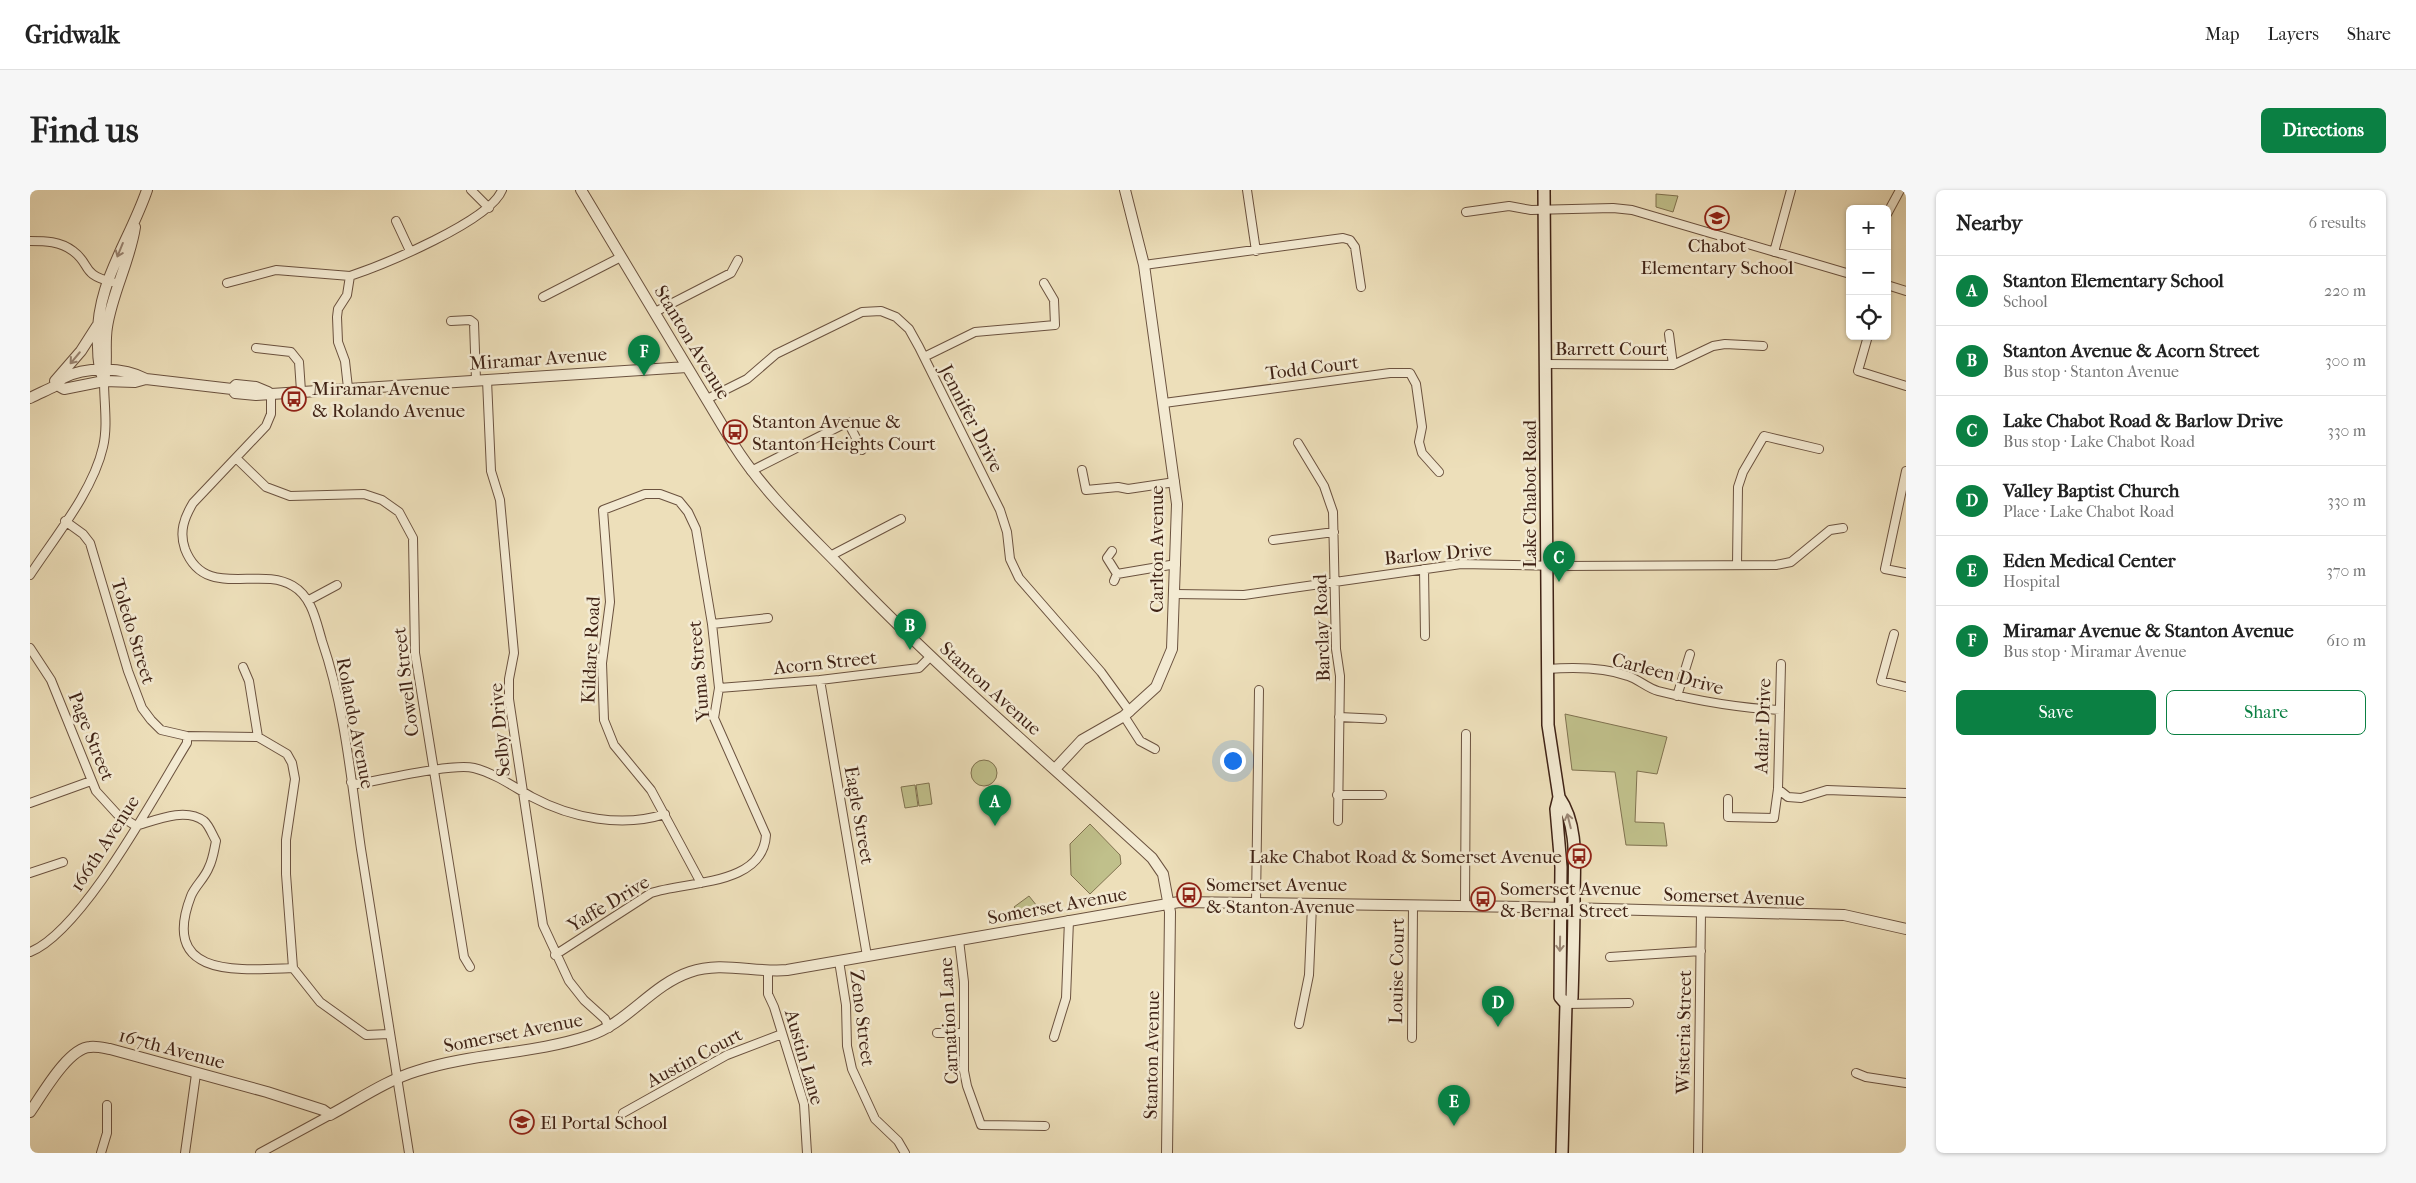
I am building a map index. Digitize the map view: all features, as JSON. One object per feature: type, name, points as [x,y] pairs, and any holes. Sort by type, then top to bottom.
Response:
[{"type":"main road","name":"Lake Chabot Road","points":[[1544,190],[1548,725],[1559,798],[1556,809],[1561,848],[1560,997],[1566,1004],[1562,1153]]},
{"type":"main road","name":"Lake Chabot Road","points":[[1559,798],[1566,808],[1574,846],[1572,998],[1566,1004]]},
{"type":"street","points":[[54,386],[81,351],[97,326],[108,280],[124,240],[136,220],[147,190]]},
{"type":"street","points":[[471,190],[489,208]]},
{"type":"street","points":[[227,283],[276,270],[350,276],[410,251],[476,218],[489,208],[502,190]]},
{"type":"street","name":"Stanton Avenue","points":[[581,190],[751,471],[904,633],[1158,864],[1163,874],[1169,902],[1170,990],[1167,1153]]},
{"type":"street","name":"Carlton Avenue","points":[[1055,769],[1082,740],[1127,714],[1156,688],[1172,649],[1176,594],[1177,504],[1175,482],[1144,266],[1125,190]]},
{"type":"street","points":[[1247,190],[1256,251]]},
{"type":"street","points":[[1774,252],[1791,190]]},
{"type":"street","points":[[1891,207],[1900,190]]},
{"type":"street","points":[[1466,212],[1510,206],[1531,210],[1613,208],[1632,210],[1846,273]]},
{"type":"street","points":[[103,370],[107,327],[133,242],[136,220]]},
{"type":"street","points":[[396,221],[410,251]]},
{"type":"street","points":[[1144,266],[1342,238],[1350,240],[1354,247],[1361,287]]},
{"type":"street","points":[[30,241],[60,244],[73,251],[91,274],[119,283]]},
{"type":"street","points":[[543,297],[621,257]]},
{"type":"street","points":[[655,312],[731,274],[738,260]]},
{"type":"street","points":[[348,388],[345,361],[338,342],[337,317],[338,309],[347,295],[350,276]]},
{"type":"street","points":[[924,357],[975,332],[1056,325],[1054,300],[1044,283]]},
{"type":"street","points":[[1891,286],[1906,291]]},
{"type":"street","name":"Jennifer Drive","points":[[707,399],[747,379],[776,354],[868,310],[887,312],[901,320],[909,329],[924,357],[1000,510],[1005,524],[1010,559],[1019,578],[1107,680],[1140,741],[1156,749]]},
{"type":"street","points":[[451,321],[470,320],[474,323],[476,380]]},
{"type":"street","points":[[30,575],[92,476],[103,446],[105,425],[104,381],[97,326]]},
{"type":"street","points":[[1669,334],[1673,364]]},
{"type":"street","points":[[1867,340],[1858,370],[1906,386]]},
{"type":"street","name":"Barrett Court","points":[[1546,364],[1673,364],[1719,345],[1763,346]]},
{"type":"street","points":[[256,348],[291,352],[299,362],[301,391]]},
{"type":"street","name":"Miramar Avenue","points":[[54,386],[64,389],[104,381],[135,382],[146,379],[232,389],[235,393],[256,395],[687,366]]},
{"type":"street","name":"Miramar Avenue","points":[[30,398],[69,376],[103,370],[136,373],[146,379]]},
{"type":"street","name":"Todd Court","points":[[1164,403],[1390,373],[1410,374],[1416,384],[1422,427],[1419,442],[1422,453],[1439,472]]},
{"type":"street","name":"Selby Drive","points":[[487,380],[491,471],[500,500],[514,653],[509,679],[509,699],[521,791],[543,925],[555,954],[576,991],[605,1019],[609,1028]]},
{"type":"street","points":[[271,393],[271,414],[266,426],[193,503],[185,515],[182,539],[189,557],[198,569],[212,577],[230,580],[278,580],[293,586],[309,600],[337,585]]},
{"type":"street","points":[[751,471],[848,422],[862,450]]},
{"type":"street","points":[[1737,565],[1738,488],[1743,472],[1764,436],[1819,449]]},
{"type":"street","name":"Barclay Road","points":[[1298,443],[1324,486],[1333,512],[1334,582],[1340,676],[1338,821]]},
{"type":"street","name":"Cowell Street","points":[[236,458],[266,487],[290,496],[364,494],[382,500],[399,512],[413,538],[415,653],[464,957],[470,967]]},
{"type":"street","points":[[1082,470],[1086,490],[1118,487],[1128,489],[1175,482]]},
{"type":"street","points":[[1906,471],[1885,568],[1906,573]]},
{"type":"street","name":"Yuma Street","points":[[603,510],[646,494],[660,494],[679,501],[688,512],[696,529],[712,624],[719,688],[714,718],[766,835],[762,856],[739,872]]},
{"type":"street","name":"Kildare Road","points":[[603,510],[610,602],[602,663],[603,714],[614,745],[651,790],[701,883]]},
{"type":"street","points":[[830,556],[901,519]]},
{"type":"street","name":"Toledo Street","points":[[65,521],[83,534],[90,544],[128,671],[142,708],[151,720],[162,730],[187,736],[258,737]]},
{"type":"street","name":"Barlow Drive","points":[[1176,594],[1244,595],[1461,564],[1776,564],[1791,562],[1830,530],[1843,528]]},
{"type":"street","points":[[1273,540],[1334,532]]},
{"type":"street","points":[[1112,551],[1107,558],[1116,577],[1176,564]]},
{"type":"street","points":[[1424,568],[1425,636]]},
{"type":"street","name":"Rolando Avenue","points":[[309,600],[334,677],[409,1153]]},
{"type":"street","points":[[712,624],[768,618]]},
{"type":"street","points":[[1894,634],[1881,681],[1906,687]]},
{"type":"street","name":"Page Street","points":[[30,648],[51,680],[91,781],[107,806],[136,826]]},
{"type":"street","points":[[1678,696],[1690,654]]},
{"type":"street","name":"Acorn Street","points":[[719,688],[820,680],[918,668],[930,656]]},
{"type":"street","name":"Adair Drive","points":[[1728,798],[1728,817],[1774,818],[1778,789],[1781,664]]},
{"type":"street","points":[[243,667],[249,681],[258,737],[288,754],[294,771],[286,840],[293,968],[320,1002],[366,1035],[389,1034]]},
{"type":"street","name":"Carleen Drive","points":[[1547,669],[1582,669],[1622,674],[1655,690],[1678,696],[1727,706],[1780,710]]},
{"type":"street","name":"Eagle Street","points":[[820,680],[867,956]]},
{"type":"street","points":[[1256,903],[1259,690]]},
{"type":"street","points":[[1339,717],[1382,719]]},
{"type":"street","points":[[1465,906],[1466,734]]},
{"type":"street","name":"166th Avenue","points":[[30,952],[62,930],[79,910],[136,826],[187,742],[187,736]]},
{"type":"street","points":[[351,782],[357,784],[434,771],[474,768],[544,803],[586,817],[624,820],[665,814]]},
{"type":"street","points":[[30,803],[91,781]]},
{"type":"street","points":[[1778,789],[1788,797],[1801,798],[1827,790],[1906,794]]},
{"type":"street","points":[[1337,796],[1382,795]]},
{"type":"street","points":[[136,826],[164,818],[188,815],[205,822],[216,841],[209,868],[192,893],[186,910],[182,933],[188,949],[206,963],[232,970],[293,968]]},
{"type":"street","points":[[30,881],[30,873],[63,862]]},
{"type":"street","name":"Yaffe Drive","points":[[555,954],[651,893],[669,887],[701,883],[739,872]]},
{"type":"street","name":"Somerset Avenue","points":[[260,1153],[398,1078],[449,1062],[576,1039],[609,1028],[660,988],[690,972],[713,967],[768,971],[787,970],[1169,902],[1574,908],[1844,915],[1906,929]]},
{"type":"street","points":[[1298,1024],[1309,975],[1312,905]]},
{"type":"street","name":"Louise Court","points":[[1412,1038],[1413,905]]},
{"type":"street","name":"Wisteria Street","points":[[1698,1153],[1701,912]]},
{"type":"street","points":[[1054,1037],[1066,998],[1069,920]]},
{"type":"street","name":"Carnation Lane","points":[[959,940],[964,982],[965,1078],[981,1125],[1044,1126]]},
{"type":"street","points":[[1610,957],[1700,952]]},
{"type":"street","name":"Zeno Street","points":[[839,961],[846,1005],[847,1046],[852,1069],[875,1119],[898,1141],[905,1153]]},
{"type":"street","name":"Austin Lane","points":[[768,971],[768,994],[804,1104],[807,1153]]},
{"type":"street","points":[[1566,1004],[1629,1003]]},
{"type":"street","points":[[937,1033],[964,1033]]},
{"type":"street","name":"Austin Court","points":[[623,1113],[727,1055],[782,1034]]},
{"type":"street","name":"167th Avenue","points":[[30,1112],[64,1064],[78,1052],[89,1047],[110,1049],[267,1092],[322,1110],[330,1115]]},
{"type":"street","points":[[1856,1073],[1866,1077],[1906,1083]]},
{"type":"street","points":[[185,1153],[196,1074]]},
{"type":"street","points":[[101,1153],[107,1133],[108,1105]]},
{"type":"green space","points":[[1656,194],[1678,196],[1673,212],[1656,207]]},
{"type":"green space","points":[[1565,714],[1667,737],[1657,774],[1637,771],[1635,822],[1664,823],[1667,846],[1626,845],[1615,772],[1572,770]]},
{"type":"green space","points":[[984,760],[993,764],[997,773],[993,782],[984,786],[975,782],[971,773],[975,764]]},
{"type":"green space","points":[[929,783],[932,804],[919,806],[916,785]]},
{"type":"green space","points":[[915,785],[918,806],[905,808],[901,787]]},
{"type":"green space","points":[[1090,824],[1120,855],[1121,864],[1090,894],[1071,875],[1070,844]]},
{"type":"green space","points":[[1029,896],[1037,906],[1023,917],[1014,907]]},
{"type":"place","name":"Chabot Elementary School","points":[[1717,218]]},
{"type":"place","name":"Miramar Avenue & Stanton Avenue","points":[[644,376]]},
{"type":"place","name":"Miramar Avenue & Rolando Avenue","points":[[294,399]]},
{"type":"place","name":"Stanton Avenue & Stanton Heights Court","points":[[735,432]]},
{"type":"place","name":"Lake Chabot Road & Barlow Drive","points":[[1559,582]]},
{"type":"place","name":"Stanton Avenue & Acorn Street","points":[[910,650]]},
{"type":"place","name":"Stanton Elementary School","points":[[995,826]]},
{"type":"place","name":"Lake Chabot Road & Somerset Avenue","points":[[1579,856]]},
{"type":"place","name":"Somerset Avenue & Stanton Avenue","points":[[1189,895]]},
{"type":"place","name":"Somerset Avenue & Bernal Street","points":[[1483,899]]},
{"type":"place","name":"Valley Baptist Church","points":[[1498,1027]]},
{"type":"place","name":"El Portal School","points":[[522,1122]]},
{"type":"place","name":"Eden Medical Center","points":[[1454,1126]]}]
